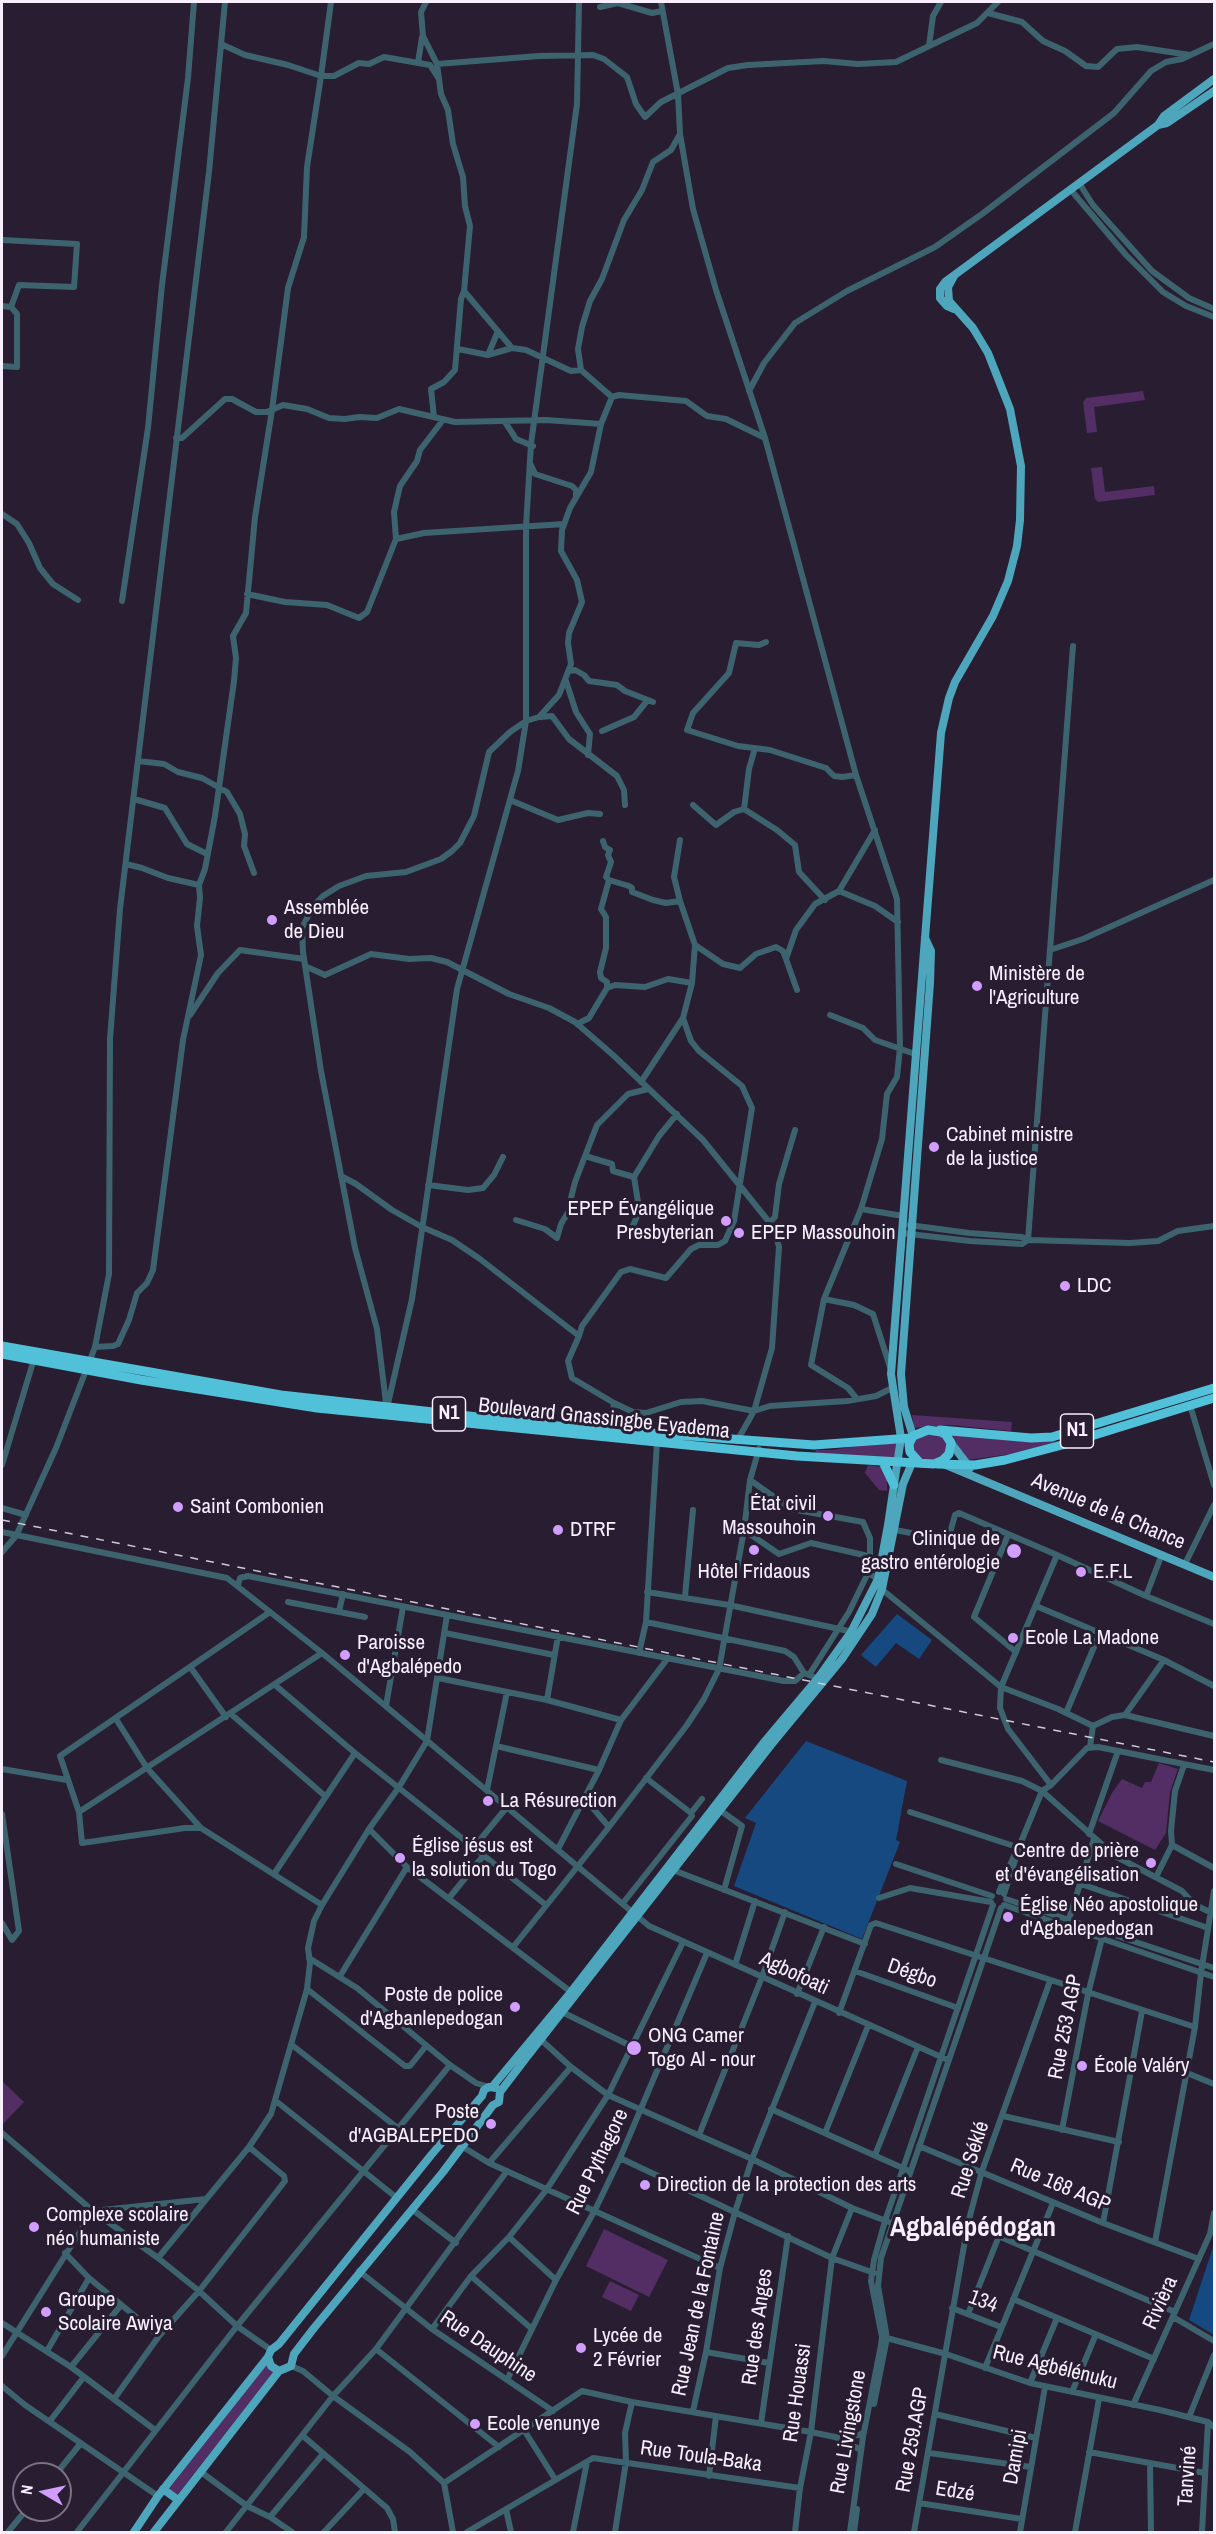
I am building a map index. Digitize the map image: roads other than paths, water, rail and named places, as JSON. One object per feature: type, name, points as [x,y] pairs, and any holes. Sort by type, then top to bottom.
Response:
[{"type":"highway","name":"Boulevard Gnassingbe Eyadema","points":[[2,1346],[249,1398],[611,1435],[657,1442],[759,1447],[883,1462],[916,1463]]},
{"type":"highway","name":"Boulevard Gnassingbe Eyadema","points":[[2,1354],[88,1365]]},
{"type":"highway","name":"N1","points":[[909,1440],[924,1431],[935,1430],[1031,1438],[1052,1437],[1215,1388]]},
{"type":"highway","name":"N1","points":[[916,1463],[966,1465],[993,1463],[1215,1398]]},
{"type":"highway","points":[[934,1464],[947,1458],[951,1443],[946,1435],[935,1430]]},
{"type":"highway","name":"Boulevard Gnassingbe Eyadema","points":[[611,1435],[736,1441],[759,1447],[909,1440]]},
{"type":"highway","points":[[909,1440],[916,1463]]},
{"type":"highway","points":[[883,1462],[894,1485]]},
{"type":"main road","points":[[900,1410],[905,1226],[915,1054],[944,713],[955,682],[999,604],[1017,546],[1020,520],[1021,465],[1010,409],[988,353],[973,328],[954,309],[943,303],[939,293],[942,286],[954,276],[1158,125],[1164,116],[1215,79]]},
{"type":"main road","points":[[1158,125],[1167,123],[1215,91]]},
{"type":"main road","points":[[892,1528],[894,1485],[898,1463],[909,1440],[892,1388],[891,1374],[930,972],[931,951],[925,937]]},
{"type":"main road","points":[[951,1443],[966,1465],[988,1480]]},
{"type":"main road","points":[[560,2011],[571,1992],[673,1870],[813,1677],[855,1633],[879,1584],[903,1484],[916,1463]]},
{"type":"main road","points":[[946,1465],[988,1480]]},
{"type":"main road","name":"Avenue de la Chance","points":[[988,1480],[1215,1577]]},
{"type":"main road","points":[[137,2531],[160,2492],[269,2353],[279,2344],[482,2095],[494,2088],[539,2037],[717,1808]]},
{"type":"main road","points":[[154,2532],[279,2371],[291,2366],[294,2354],[359,2271],[413,2210],[493,2105],[499,2102],[494,2088]]},
{"type":"main road","points":[[482,2095],[484,2103],[493,2105]]},
{"type":"main road","points":[[279,2344],[287,2345],[294,2354]]},
{"type":"main road","points":[[269,2353],[271,2366],[279,2371]]},
{"type":"main road","points":[[160,2492],[178,2500]]},
{"type":"street","points":[[122,601],[147,438],[194,2]]},
{"type":"street","points":[[2,1552],[16,1536],[26,1515],[56,1448],[95,1347],[109,1267],[110,1039],[120,909],[209,172],[225,2]]},
{"type":"street","points":[[95,1347],[118,1344],[129,1320],[137,1293],[147,1283],[153,1270],[188,1018],[201,955],[197,926],[199,885],[205,869],[234,681],[236,658],[234,636],[246,613],[255,540],[255,517],[288,288],[304,237],[307,167],[331,2]]},
{"type":"street","points":[[418,63],[423,36],[421,12],[426,2]]},
{"type":"street","points":[[387,1412],[412,1299],[457,989],[518,771],[526,721],[526,526],[531,445],[577,104],[579,2]]},
{"type":"street","points":[[661,2],[678,94],[680,134],[693,208],[765,438],[856,775],[897,899],[900,1048],[897,1077],[887,1094],[882,1139],[861,1209],[824,1299],[811,1365],[848,1388],[857,1399]]},
{"type":"street","points":[[929,46],[933,16],[941,2]]},
{"type":"street","points":[[600,7],[618,3],[652,13],[662,11]]},
{"type":"street","points":[[437,64],[593,55],[604,59],[627,77],[636,105],[645,117],[655,106],[728,69],[824,61],[858,64],[896,62],[977,23],[988,13],[994,3]]},
{"type":"street","points":[[994,3],[1000,15]]},
{"type":"street","points":[[988,13],[1022,21],[1043,40],[1065,51],[1086,66],[1098,67],[1118,49],[1137,47],[1191,55]]},
{"type":"street","points":[[423,36],[437,64],[463,177],[465,206],[470,226],[460,311],[459,349],[455,370],[444,382],[431,390],[434,417]]},
{"type":"street","points":[[221,44],[246,56],[288,65],[321,76],[334,76],[359,63],[369,64],[384,57],[430,65],[439,79]]},
{"type":"street","points":[[749,391],[764,363],[795,323],[847,291],[935,247],[982,214],[1114,112],[1151,71],[1166,62],[1182,59],[1215,44]]},
{"type":"street","points":[[612,397],[581,369],[578,349],[590,302],[602,279],[624,220],[642,190],[653,162],[670,150],[680,134]]},
{"type":"street","points":[[1079,183],[1094,205],[1152,271],[1189,298],[1215,309]]},
{"type":"street","points":[[1070,189],[1126,255],[1163,292],[1186,306],[1215,317]]},
{"type":"street","points":[[2,240],[77,244],[74,287],[19,285],[11,307]]},
{"type":"street","points":[[464,291],[512,348]]},
{"type":"street","points":[[2,306],[11,307],[17,314],[17,367],[2,366]]},
{"type":"street","points":[[488,355],[498,331]]},
{"type":"street","points":[[459,349],[488,355],[512,348],[526,350],[571,371],[581,369]]},
{"type":"street","points":[[612,397],[619,395],[686,401],[707,416],[726,419],[765,438]]},
{"type":"street","points":[[539,717],[554,702],[569,671],[568,638],[582,602],[577,580],[560,547],[564,524],[593,467],[601,424],[612,397]]},
{"type":"street","points":[[176,438],[182,438],[225,399],[232,399],[256,412],[272,410],[283,405],[307,409],[329,418],[377,418],[399,409],[455,422],[533,420],[601,424]]},
{"type":"street","points":[[247,594],[327,605],[359,618],[367,612],[396,539],[394,512],[400,486],[417,461],[420,450],[442,420]]},
{"type":"street","points":[[505,422],[516,439],[531,445],[534,450],[532,471],[572,486],[576,490],[576,497]]},
{"type":"street","points":[[2,514],[16,524],[29,543],[40,568],[53,584],[78,600]]},
{"type":"street","points":[[396,539],[424,533],[564,524]]},
{"type":"street","points":[[766,642],[759,645],[736,642],[729,673],[693,713],[687,730],[738,746],[770,750],[826,768],[834,776],[856,775]]},
{"type":"street","points":[[1028,1240],[1073,646]]},
{"type":"street","points":[[569,671],[575,670],[589,681],[617,685],[625,692],[650,702],[634,717],[602,731]]},
{"type":"street","points":[[566,681],[576,712],[590,735],[588,755]]},
{"type":"street","points":[[387,1412],[377,1329],[355,1248],[321,1071],[304,959],[302,928],[313,906],[322,896],[357,878],[412,870],[445,856],[460,843],[474,816],[489,752],[501,739],[526,721],[552,716],[561,730],[588,755],[617,776],[624,790],[625,805]]},
{"type":"street","points":[[744,809],[749,769],[755,748]]},
{"type":"street","points":[[138,761],[164,764],[178,772],[202,778],[227,792],[240,814],[245,834],[244,846],[254,873]]},
{"type":"street","points":[[134,800],[165,808],[187,844],[207,854]]},
{"type":"street","points":[[510,800],[558,820],[588,813],[600,814]]},
{"type":"street","points":[[693,805],[716,825],[734,812],[744,809],[777,830],[795,845],[799,872],[825,900]]},
{"type":"street","points":[[786,959],[796,930],[814,904],[839,891],[875,830]]},
{"type":"street","points":[[641,1082],[683,1018],[692,983],[695,945],[674,877],[680,840]]},
{"type":"street","points":[[577,1024],[589,1017],[607,988],[607,982],[601,978],[600,972],[606,948],[606,917],[601,909],[611,862],[608,855],[610,850],[605,847],[603,841]]},
{"type":"street","points":[[126,864],[168,878],[199,885]]},
{"type":"street","points":[[609,880],[629,885],[632,892],[653,900],[666,903],[680,901]]},
{"type":"street","points":[[1050,950],[1083,939],[1215,880]]},
{"type":"street","points":[[839,891],[875,906],[898,922]]},
{"type":"street","points":[[695,945],[723,964],[740,968],[756,954],[776,947],[783,951],[797,990]]},
{"type":"street","points":[[188,1018],[218,973],[240,950],[304,959]]},
{"type":"street","points":[[307,967],[325,975],[371,954],[409,959],[431,958],[447,962],[509,993],[557,1011],[577,1024],[703,1140],[774,1228],[779,1247],[772,1348],[754,1411],[736,1441]]},
{"type":"street","points":[[607,988],[615,985],[645,987],[668,979],[692,983]]},
{"type":"street","points":[[830,1015],[864,1028],[875,1040],[915,1054]]},
{"type":"street","points":[[683,1018],[691,1041],[699,1051],[742,1086],[750,1099],[752,1108],[734,1221],[725,1241],[717,1245],[699,1245],[692,1249],[666,1278],[630,1269],[621,1272],[582,1326],[568,1362],[572,1378],[614,1404],[633,1412],[646,1413],[681,1402],[702,1401],[754,1411],[770,1406],[876,1396],[892,1388]]},
{"type":"street","points":[[516,1220],[545,1229],[557,1238],[561,1224],[572,1206],[573,1190],[597,1125],[628,1094],[648,1089]]},
{"type":"street","points":[[632,1227],[638,1214],[634,1178],[659,1136],[677,1114]]},
{"type":"street","points":[[769,1223],[775,1217],[779,1184],[795,1130]]},
{"type":"street","points":[[585,1156],[612,1164],[613,1171],[634,1178]]},
{"type":"street","points":[[428,1185],[468,1190],[483,1188],[494,1175],[502,1157]]},
{"type":"street","points":[[341,1176],[422,1227],[452,1240],[480,1258],[579,1336]]},
{"type":"street","points":[[861,1209],[905,1226],[1019,1244],[1028,1240],[1130,1244],[1158,1241],[1178,1231],[1215,1227]]},
{"type":"street","points":[[824,1299],[854,1305],[873,1314],[891,1374]]},
{"type":"street","points":[[2,1465],[34,1359]]},
{"type":"street","points":[[611,1435],[614,1404]]},
{"type":"street","points":[[1190,1405],[1215,1485]]},
{"type":"street","points":[[639,1653],[645,1622],[657,1442]]},
{"type":"street","points":[[514,1946],[579,1866],[687,1725],[704,1699],[719,1669],[744,1530],[750,1480],[759,1447]]},
{"type":"street","points":[[750,1480],[791,1509],[864,1522],[870,1538],[868,1573],[813,1677]]},
{"type":"street","points":[[1185,1564],[1215,1505]]},
{"type":"street","points":[[2,1508],[26,1515]]},
{"type":"street","points":[[685,1597],[693,1510]]},
{"type":"street","points":[[892,1528],[948,1540],[954,1515],[957,1513],[1215,1624]]},
{"type":"street","points":[[744,1530],[779,1554],[811,1543],[870,1558]]},
{"type":"street","name":"Agbofoati","points":[[2,1532],[227,1578],[322,1653],[653,1928],[948,2060]]},
{"type":"street","points":[[1008,1535],[974,1617],[1016,1652]]},
{"type":"street","points":[[1146,1596],[1162,1554]]},
{"type":"street","points":[[1051,1785],[1029,1759],[1002,1719],[1000,1708],[1001,1687],[1057,1555]]},
{"type":"street","points":[[868,1573],[1001,1687],[1093,1726]]},
{"type":"street","points":[[238,1586],[240,1578],[248,1576],[719,1669],[791,1681],[813,1677]]},
{"type":"street","points":[[647,1592],[729,1605],[855,1633]]},
{"type":"street","points":[[339,1611],[343,1594]]},
{"type":"street","points":[[288,1602],[365,1617]]},
{"type":"street","points":[[1036,1606],[1164,1660],[1215,1686]]},
{"type":"street","points":[[386,1706],[403,1607]]},
{"type":"street","points":[[201,1828],[185,1828],[82,1843],[79,1812],[60,1759],[61,1755],[270,1612]]},
{"type":"street","points":[[158,2258],[267,2122],[276,2101],[307,1989],[309,1938],[322,1905],[427,1741],[447,1615]]},
{"type":"street","points":[[645,1622],[785,1651],[813,1677]]},
{"type":"street","points":[[445,1633],[554,1655]]},
{"type":"street","points":[[1066,1713],[1100,1633]]},
{"type":"street","points":[[547,1700],[558,1636]]},
{"type":"street","points":[[79,1812],[322,1653]]},
{"type":"street","points":[[558,1849],[585,1799],[621,1720],[668,1658]]},
{"type":"street","points":[[1125,1715],[1164,1660]]},
{"type":"street","points":[[191,1668],[228,1716],[325,1796]]},
{"type":"street","points":[[438,1678],[547,1700],[621,1720]]},
{"type":"street","points":[[275,1685],[355,1754],[546,1905]]},
{"type":"street","points":[[487,1790],[507,1692]]},
{"type":"street","points":[[1093,1726],[1112,1717],[1125,1715],[1215,1736]]},
{"type":"street","points":[[116,1719],[147,1768],[201,1828],[322,1905]]},
{"type":"street","points":[[1090,1747],[1093,1726]]},
{"type":"street","points":[[496,1746],[599,1770]]},
{"type":"street","points":[[884,2338],[875,2273],[889,2222],[958,2007],[1003,1900],[1019,1846],[1042,1791],[1090,1747],[1215,1770]]},
{"type":"street","points":[[1069,1919],[1091,1837],[1118,1751]]},
{"type":"street","points":[[274,1874],[355,1754]]},
{"type":"street","points":[[941,1760],[1022,1781],[1042,1791],[1115,1856],[1182,1891],[1195,1905],[1212,1913]]},
{"type":"street","points":[[1156,1877],[1172,1845],[1175,1791],[1184,1765]]},
{"type":"street","points":[[2,1768],[67,1780]]},
{"type":"street","points":[[646,1778],[691,1813]]},
{"type":"street","points":[[585,1799],[609,1827]]},
{"type":"street","points":[[623,1903],[690,1819],[691,1813],[702,1799]]},
{"type":"street","points":[[474,1847],[507,1807]]},
{"type":"street","points":[[717,1808],[742,1826],[724,1890]]},
{"type":"street","points":[[910,1812],[1019,1846]]},
{"type":"street","points":[[2,1814],[19,1931],[12,1940],[2,1923]]},
{"type":"street","points":[[369,1829],[407,1867],[514,1946],[571,1992]]},
{"type":"street","points":[[1172,1845],[1215,1868]]},
{"type":"street","points":[[449,1898],[484,1855]]},
{"type":"street","points":[[896,1864],[992,1901],[1003,1900],[1215,1968]]},
{"type":"street","points":[[340,1976],[407,1867]]},
{"type":"street","points":[[673,1870],[865,1944]]},
{"type":"street","points":[[1080,1884],[1208,1928]]},
{"type":"street","points":[[879,1898],[910,1888],[992,1901],[1003,1900],[1069,1919],[1215,1977]]},
{"type":"street","points":[[1155,2242],[1195,2027],[1202,1964],[1215,1891]]},
{"type":"street","points":[[735,1965],[755,1901]]},
{"type":"street","points":[[907,2170],[919,2146],[948,2060],[979,1956],[992,1901]]},
{"type":"street","points":[[699,2135],[762,1977],[785,1912]]},
{"type":"street","points":[[839,2013],[872,1924],[876,1923],[979,1956],[1050,1982],[1195,2027]]},
{"type":"street","points":[[797,1994],[824,1927]]},
{"type":"street","name":"Rue 253 AGP","points":[[1062,2130],[1088,1994],[1103,1933]]},
{"type":"street","points":[[1207,1936],[1215,1938]]},
{"type":"street","points":[[432,2329],[471,2276],[508,2237],[547,2189],[608,2095],[683,1942]]},
{"type":"street","name":"Rue Pythagore","points":[[507,2380],[620,2158],[707,1953]]},
{"type":"street","points":[[309,1958],[340,1976],[450,2065],[476,2083],[494,2088]]},
{"type":"street","name":"Dégbo","points":[[855,1971],[958,2007]]},
{"type":"street","name":"Rue Séklé","points":[[946,2354],[968,2223],[982,2171],[1050,1982]]},
{"type":"street","points":[[307,1989],[405,2066],[410,2067],[426,2046]]},
{"type":"street","name":"Rue Jean de la Fontaine","points":[[693,2411],[706,2352],[720,2268],[735,2212],[752,2159],[814,2002]]},
{"type":"street","points":[[560,2011],[631,2046]]},
{"type":"street","points":[[1103,2223],[1142,2011]]},
{"type":"street","points":[[825,2133],[868,2026]]},
{"type":"street","points":[[539,2037],[571,2067],[608,2095],[752,2159],[852,2208],[889,2222]]},
{"type":"street","points":[[292,2045],[399,2129]]},
{"type":"street","points":[[875,2155],[918,2047]]},
{"type":"street","points":[[77,2532],[237,2326],[450,2065]]},
{"type":"street","points":[[489,2163],[571,2067]]},
{"type":"street","points":[[1186,2073],[1215,2084]]},
{"type":"street","points":[[476,2083],[482,2095]]},
{"type":"street","points":[[276,2101],[397,2198]]},
{"type":"street","points":[[771,2109],[907,2170]]},
{"type":"street","points":[[1003,2116],[1119,2142]]},
{"type":"street","points":[[2,2133],[93,2211],[199,2291],[269,2353]]},
{"type":"street","name":"Rue 168 AGP","points":[[919,2146],[1053,2203],[1199,2259]]},
{"type":"street","points":[[114,2399],[159,2336],[199,2291],[285,2181],[284,2176],[249,2147]]},
{"type":"street","points":[[463,2147],[507,2172],[720,2268]]},
{"type":"street","points":[[620,2158],[832,2258],[875,2273]]},
{"type":"street","points":[[226,2532],[333,2396],[376,2349],[507,2172]]},
{"type":"street","points":[[93,2211],[206,2199]]},
{"type":"street","points":[[985,2368],[1053,2203]]},
{"type":"street","name":"Rue Houassi","points":[[795,2532],[800,2488],[811,2432],[832,2258],[852,2208]]},
{"type":"street","points":[[413,2210],[456,2242]]},
{"type":"street","points":[[2,2356],[93,2211]]},
{"type":"street","name":"Rivièra","points":[[1133,2405],[1212,2234],[1215,2213]]},
{"type":"street","points":[[968,2223],[1174,2314],[1215,2341]]},
{"type":"street","name":"Rue des Anges","points":[[761,2423],[788,2236]]},
{"type":"street","points":[[968,2314],[999,2236]]},
{"type":"street","points":[[508,2237],[556,2280]]},
{"type":"street","points":[[65,2253],[89,2278],[159,2336]]},
{"type":"street","name":"Rue Dauphine","points":[[359,2271],[432,2329],[553,2411]]},
{"type":"street","points":[[471,2276],[532,2330]]},
{"type":"street","points":[[47,2350],[89,2278]]},
{"type":"street","points":[[1013,2300],[1154,2359]]},
{"type":"street","points":[[71,2367],[121,2305]]},
{"type":"street","name":"134","points":[[952,2308],[1001,2327]]},
{"type":"street","points":[[1030,2383],[1057,2318]]},
{"type":"street","points":[[2,2323],[47,2350],[155,2430]]},
{"type":"street","points":[[1072,2392],[1096,2334]]},
{"type":"street","name":"Rue Agbélénuku","points":[[884,2338],[946,2354],[1030,2383],[1189,2417],[1208,2422],[1215,2427]]},
{"type":"street","name":"Rue Livingstone","points":[[852,2532],[861,2450],[884,2338]]},
{"type":"street","points":[[376,2349],[499,2447]]},
{"type":"street","points":[[706,2352],[769,2363]]},
{"type":"street","name":"Rue 259.AGP","points":[[914,2532],[946,2354]]},
{"type":"street","points":[[1189,2417],[1215,2355]]},
{"type":"street","points":[[291,2366],[303,2371],[333,2396],[410,2452],[444,2483],[453,2532]]},
{"type":"street","points":[[50,2421],[83,2378]]},
{"type":"street","points":[[2,2386],[124,2472],[160,2492]]},
{"type":"street","name":"Damipi","points":[[1020,2532],[1045,2387]]},
{"type":"street","points":[[444,2483],[582,2391],[632,2402],[835,2437],[861,2450]]},
{"type":"street","points":[[1075,2532],[1099,2399]]},
{"type":"street","points":[[615,2532],[626,2463],[626,2433],[632,2402]]},
{"type":"street","points":[[935,2414],[1036,2438]]},
{"type":"street","points":[[710,2476],[716,2416]]},
{"type":"street","name":"Tanviné","points":[[1202,2532],[1208,2422]]},
{"type":"street","points":[[524,2430],[555,2479]]},
{"type":"street","points":[[303,2436],[387,2508],[393,2519],[395,2532]]},
{"type":"street","points":[[835,2437],[864,2436]]},
{"type":"street","name":"Rue Livingstone","points":[[852,2532],[864,2436]]},
{"type":"street","points":[[66,2462],[81,2443]]},
{"type":"street","points":[[1089,2452],[1205,2473]]},
{"type":"street","points":[[929,2453],[1031,2467]]},
{"type":"street","points":[[270,2517],[323,2454]]},
{"type":"street","name":"Rue Toula-Baka","points":[[587,2462],[593,2458],[800,2488]]},
{"type":"street","points":[[467,2532],[587,2462]]},
{"type":"street","points":[[573,2532],[587,2462]]},
{"type":"street","points":[[1150,2463],[1151,2532]]},
{"type":"street","points":[[201,2472],[247,2506],[270,2517],[292,2532]]},
{"type":"street","points":[[324,2532],[364,2489]]},
{"type":"street","name":"Edzé","points":[[919,2504],[1022,2519]]},
{"type":"street","points":[[506,2510],[511,2532]]},
{"type":"water","points":[[897,1614],[932,1640],[919,1659],[896,1643],[876,1667],[861,1655]]},
{"type":"water","points":[[806,1741],[907,1781],[896,1840],[900,1842],[862,1939],[734,1886],[756,1823],[745,1818]]},
{"type":"water","points":[[1214,2244],[1214,2335],[1189,2320]]},
{"type":"railway","points":[[2,1520],[1214,1762]]},
{"type":"place","name":"Assemblée de Dieu","points":[[272,920]]},
{"type":"place","name":"Ministère de l'Agriculture","points":[[977,986]]},
{"type":"place","name":"Cabinet ministre de la justice","points":[[934,1147]]},
{"type":"place","name":"EPEP Évangélique Presbyterian","points":[[726,1221]]},
{"type":"place","name":"EPEP Massouhoin","points":[[739,1233]]},
{"type":"place","name":"LDC","points":[[1065,1286]]},
{"type":"place","name":"Saint Combonien","points":[[178,1507]]},
{"type":"place","name":"État civil Massouhoin","points":[[828,1516]]},
{"type":"place","name":"DTRF","points":[[558,1530]]},
{"type":"place","name":"Hôtel Fridaous","points":[[754,1550]]},
{"type":"place","name":"Clinique de gastro entérologie","points":[[1014,1551]]},
{"type":"place","name":"E.F.L","points":[[1081,1572]]},
{"type":"place","name":"Ecole La Madone","points":[[1013,1638]]},
{"type":"place","name":"Paroisse d'Agbalépedo","points":[[345,1655]]},
{"type":"place","name":"La Résurection","points":[[488,1801]]},
{"type":"place","name":"Église jésus est la solution du Togo","points":[[400,1858]]},
{"type":"place","name":"Centre de prière et d'évangélisation","points":[[1151,1863]]},
{"type":"place","name":"Église Néo apostolique d'Agbalepedogan","points":[[1008,1917]]},
{"type":"place","name":"Poste de police d'Agbanlepedogan","points":[[515,2007]]},
{"type":"place","name":"ONG Camer Togo Al - nour","points":[[634,2048]]},
{"type":"place","name":"École Valéry","points":[[1082,2066]]},
{"type":"place","name":"Poste d'AGBALEPEDO","points":[[491,2124]]},
{"type":"place","name":"Direction de la protection des arts","points":[[645,2185]]},
{"type":"place","name":"Complexe scolaire néo humaniste","points":[[34,2227]]},
{"type":"place","name":"Groupe Scolaire Awiya","points":[[46,2312]]},
{"type":"place","name":"Lycée de 2 Février","points":[[581,2348]]},
{"type":"place","name":"Ecole venunye","points":[[475,2424]]},
{"type":"district","name":"Agbalépédogan","points":[[973,2229]]}]
